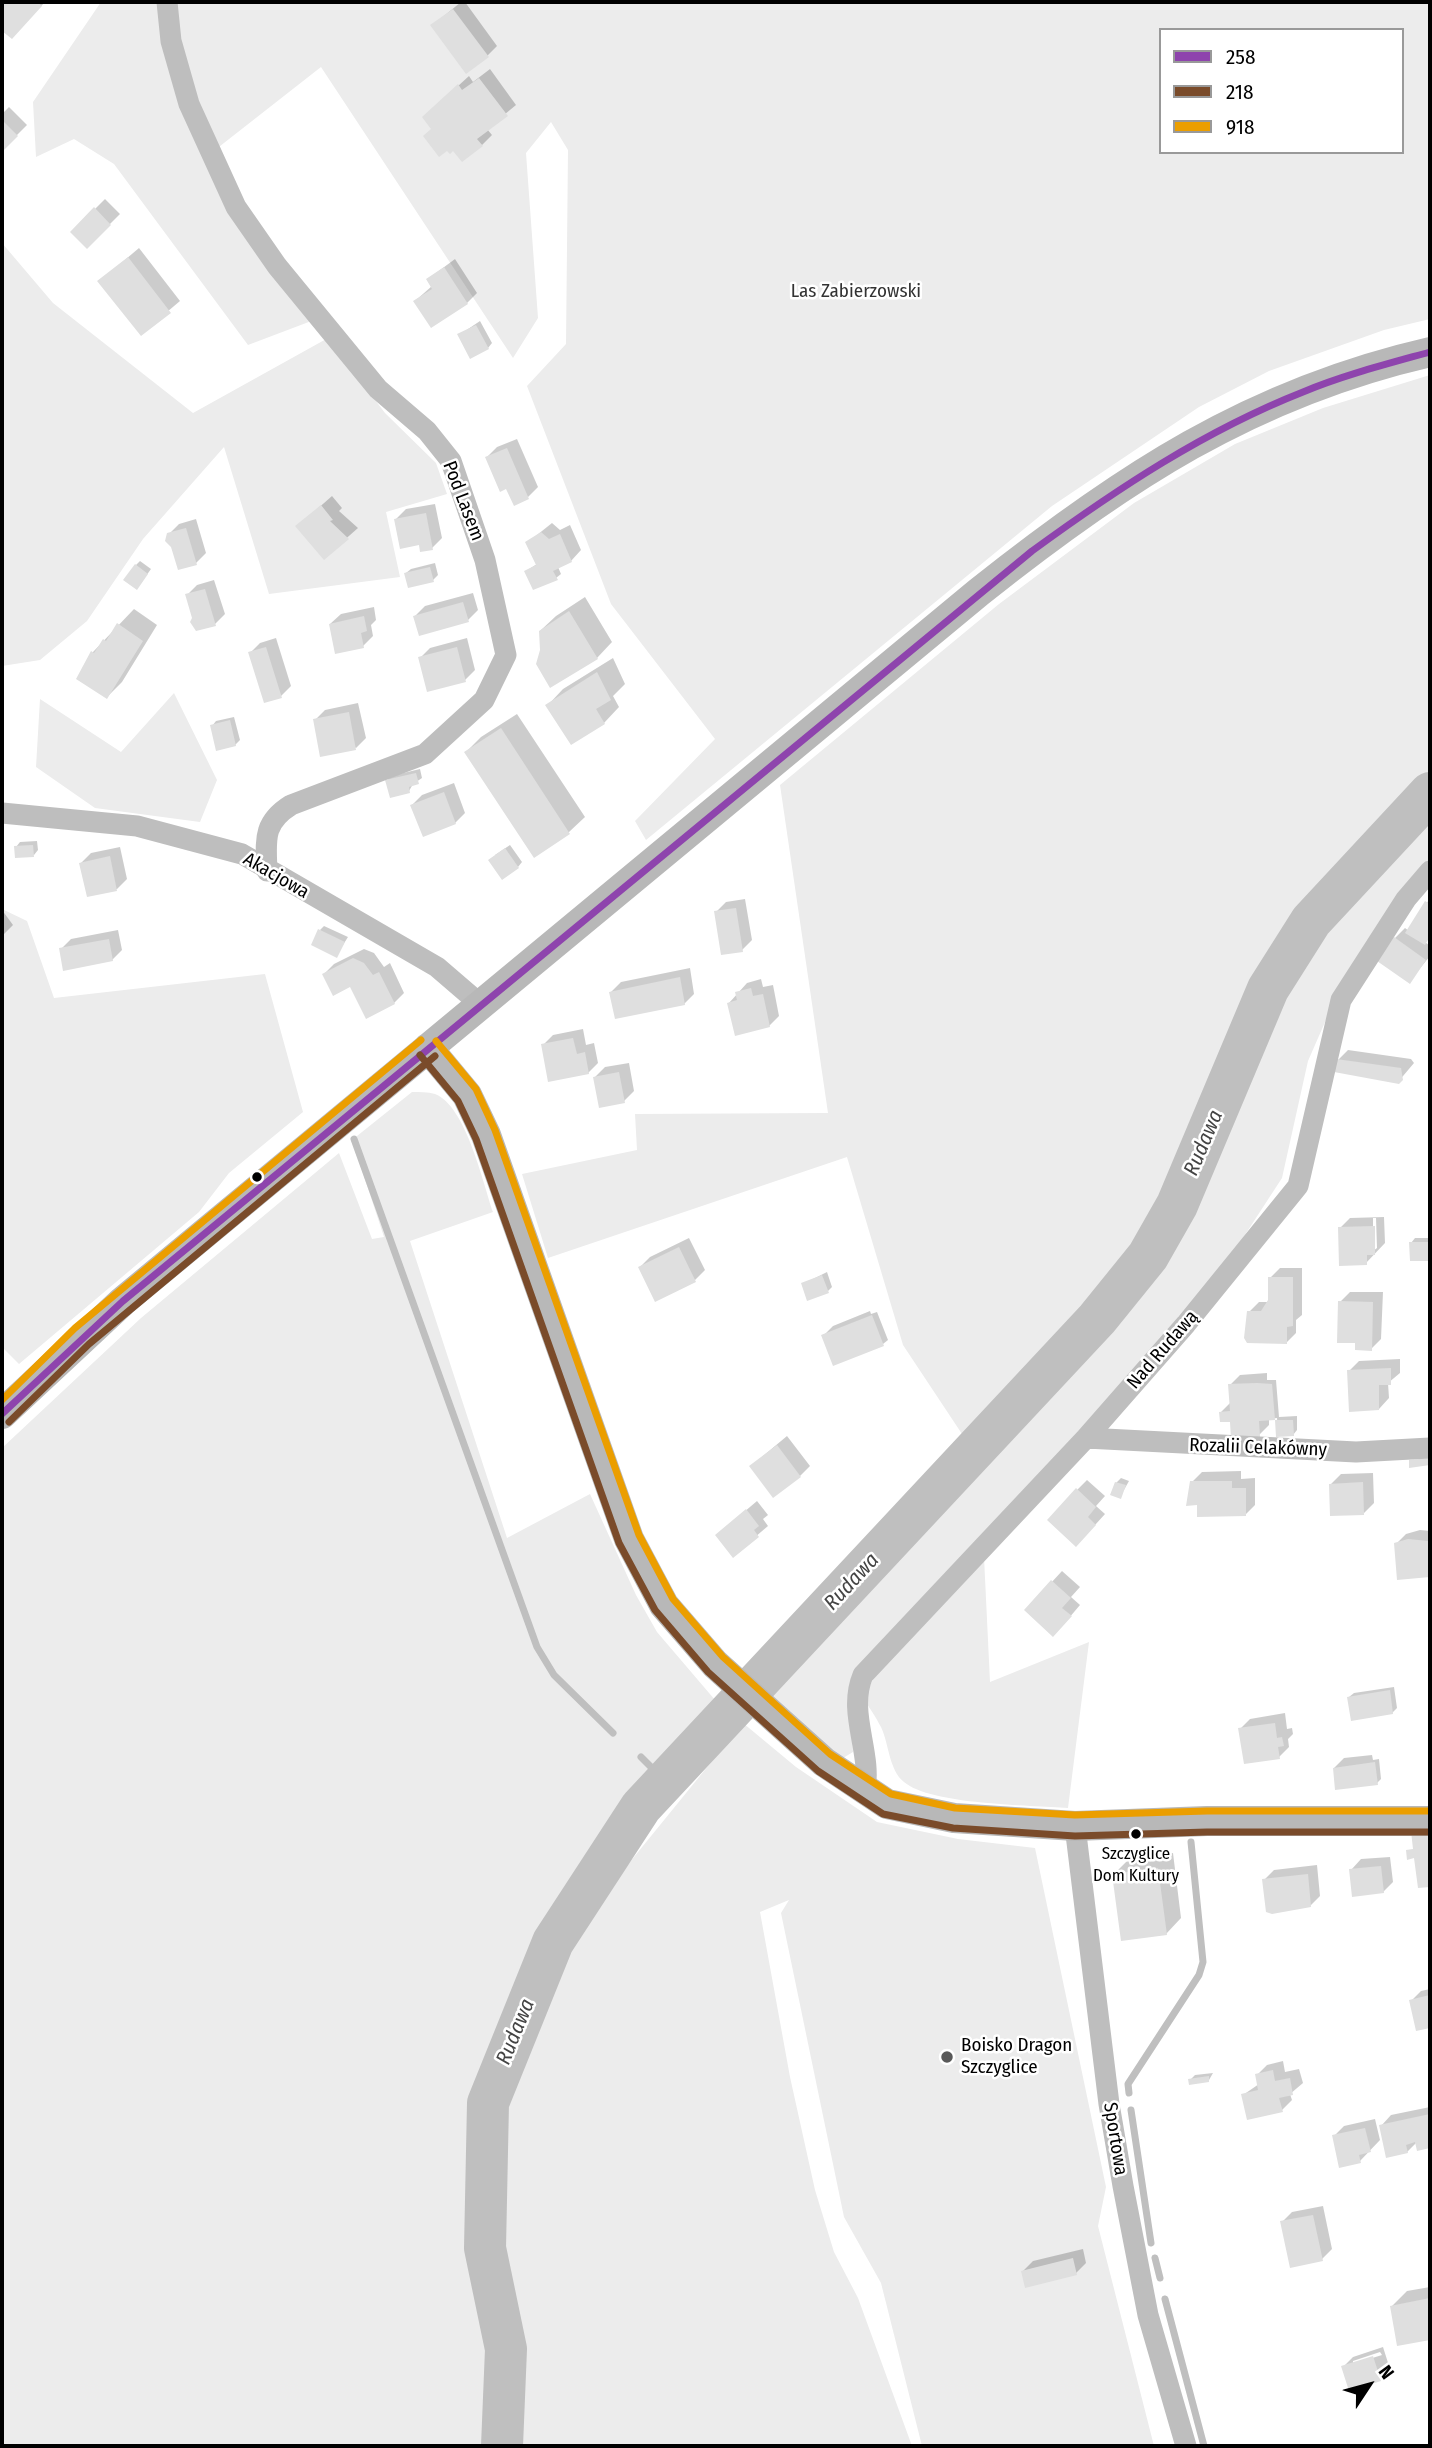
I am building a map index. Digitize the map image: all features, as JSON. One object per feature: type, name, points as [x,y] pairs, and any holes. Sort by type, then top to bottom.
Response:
[{"type":"main road","points":[[2,1414],[92,1327],[979,592],[1105,495],[1186,446],[1256,412],[1352,374],[1430,352]]},
{"type":"main road","points":[[428,1048],[467,1095],[486,1135],[629,1539],[664,1605],[715,1664],[782,1725],[864,1790],[887,1804],[954,1818],[1075,1826],[1244,1821],[1430,1821]]},
{"type":"street","name":"Pod Lasem","points":[[167,2],[172,41],[189,104],[236,207],[277,265],[378,389],[427,432],[451,461],[485,560],[506,655],[484,700],[425,754],[277,814],[266,838],[267,871]]},
{"type":"street","name":"Akacjowa","points":[[2,813],[137,826],[242,855],[438,967],[480,1004]]},
{"type":"street","name":"Nad Rudawą","points":[[864,1790],[867,1762],[857,1707],[857,1695],[863,1675],[1086,1438],[1186,1324],[1298,1186],[1341,1000],[1384,932],[1430,871]]},
{"type":"street","name":"Rozalii Celakówny","points":[[1086,1438],[1356,1452],[1430,1448]]},
{"type":"street","name":"Sportowa","points":[[1075,1826],[1109,2104],[1123,2186],[1148,2315],[1186,2446]]},
{"type":"green space","points":[[101,2],[158,2],[182,104],[314,320],[248,345],[114,164],[74,139],[36,157],[33,102]]},
{"type":"green space","name":"Las Zabierzowski","points":[[177,2],[1430,2],[1430,319],[1384,330],[1269,371],[1199,407],[1052,506],[646,840],[635,821],[715,739],[611,604],[527,386],[566,344],[568,150],[551,122],[526,153],[538,318],[513,358],[321,67],[215,150],[188,78],[179,40]]},
{"type":"green space","points":[[2,243],[53,303],[193,413],[328,338],[385,413],[436,463],[447,494],[386,512],[400,577],[269,594],[224,447],[143,539],[87,621],[40,660],[2,666]]},
{"type":"green space","points":[[1430,375],[1430,861],[1339,990],[1308,1061],[1282,1178],[1239,1244],[1155,1349],[862,1665],[851,1709],[853,1752],[843,1758],[829,1754],[748,1670],[962,1434],[903,1345],[847,1157],[548,1258],[522,1174],[637,1150],[635,1114],[828,1113],[780,785],[999,604],[1134,503],[1235,444],[1323,408]]},
{"type":"green space","points":[[174,693],[217,780],[200,822],[95,808],[36,767],[40,699],[121,752]]},
{"type":"green space","points":[[2,909],[27,921],[54,998],[265,974],[303,1112],[229,1173],[199,1212],[19,1364],[2,1347]]},
{"type":"green space","points":[[412,1092],[435,1094],[446,1101],[456,1113],[472,1147],[493,1212],[410,1241],[507,1538],[590,1494],[636,1595],[657,1632],[721,1707],[618,1832],[549,1925],[515,1994],[491,2064],[475,2136],[471,2205],[495,2385],[493,2446],[2,2446],[2,1448],[141,1318],[339,1153],[372,1239],[384,1237],[352,1140]]},
{"type":"green space","points":[[984,1557],[990,1682],[1089,1642],[1068,1808],[958,1800],[917,1790],[904,1782],[895,1771],[884,1734],[866,1701],[878,1671]]},
{"type":"green space","points":[[743,1723],[796,1767],[877,1822],[958,1839],[1035,1848],[1106,2187],[1098,2226],[1154,2446],[922,2446],[881,2283],[844,2217],[781,1913],[789,1900],[760,1912],[790,2077],[815,2190],[834,2252],[858,2298],[912,2446],[520,2446],[523,2416],[515,2341],[499,2252],[497,2199],[507,2083],[537,2000],[573,1932]]},
{"type":"building","points":[[2,2],[37,2],[42,6],[12,39],[2,31]]},
{"type":"building","points":[[453,9],[489,57],[466,74],[430,25]]},
{"type":"building","points":[[479,78],[508,116],[477,139],[483,146],[462,162],[453,151],[450,154],[447,151],[439,157],[423,136],[431,129],[422,117],[458,84],[462,90]]},
{"type":"building","points":[[2,120],[18,136],[2,152]]},
{"type":"building","points":[[94,207],[111,225],[87,249],[70,232]]},
{"type":"building","points":[[128,257],[171,313],[141,336],[97,281]]},
{"type":"building","points":[[444,267],[468,304],[431,328],[413,301],[432,289],[426,279]]},
{"type":"building","points":[[476,325],[489,349],[470,359],[457,334]]},
{"type":"building","points":[[507,448],[529,499],[514,506],[506,489],[500,492],[485,457]]},
{"type":"building","points":[[321,505],[333,520],[330,521],[349,539],[324,560],[295,526]]},
{"type":"building","points":[[426,513],[433,550],[420,552],[419,545],[400,549],[394,519]]},
{"type":"building","points":[[186,528],[197,565],[178,570],[171,547],[165,541],[167,533]]},
{"type":"building","points":[[541,532],[549,539],[560,534],[572,562],[553,571],[558,580],[533,590],[524,571],[536,565],[525,542]]},
{"type":"building","points":[[135,564],[148,574],[137,590],[123,580]]},
{"type":"building","points":[[430,567],[434,582],[408,588],[404,573]]},
{"type":"building","points":[[205,589],[216,626],[196,631],[190,622],[192,618],[185,594]]},
{"type":"building","points":[[463,602],[469,622],[419,636],[413,616]]},
{"type":"building","points":[[569,611],[598,659],[550,688],[536,664],[540,650],[539,631]]},
{"type":"building","points":[[364,616],[367,631],[361,633],[364,648],[335,654],[329,624]]},
{"type":"building","points":[[117,623],[143,641],[107,699],[76,679],[91,651],[94,653],[103,639],[106,641]]},
{"type":"building","points":[[266,647],[282,698],[264,703],[248,652]]},
{"type":"building","points":[[457,647],[466,682],[427,692],[418,657]]},
{"type":"building","points":[[597,672],[611,700],[596,709],[605,724],[571,745],[545,705]]},
{"type":"building","points":[[349,712],[356,750],[320,757],[313,719]]},
{"type":"building","points":[[230,720],[236,746],[216,751],[210,725]]},
{"type":"building","points":[[501,728],[570,834],[534,858],[464,752]]},
{"type":"building","points":[[416,773],[419,784],[409,787],[410,793],[390,798],[385,780]]},
{"type":"building","points":[[444,792],[456,824],[423,837],[410,805]]},
{"type":"building","points":[[33,845],[34,857],[15,858],[14,846]]},
{"type":"building","points":[[505,848],[519,868],[502,880],[488,860]]},
{"type":"building","points":[[110,856],[117,891],[87,897],[79,863]]},
{"type":"building","points":[[1425,901],[1430,904],[1430,936],[1425,945],[1405,933]]},
{"type":"building","points":[[736,908],[743,952],[721,955],[714,911]]},
{"type":"building","points":[[318,929],[345,942],[337,958],[311,945]]},
{"type":"building","points":[[1394,937],[1426,960],[1410,984],[1377,961]]},
{"type":"building","points":[[109,939],[113,961],[63,971],[59,948]]},
{"type":"building","points":[[353,958],[364,963],[373,975],[379,972],[395,1004],[366,1019],[350,987],[333,996],[322,974]]},
{"type":"building","points":[[680,977],[685,1005],[615,1019],[609,992]]},
{"type":"building","points":[[751,988],[753,996],[763,994],[770,1027],[735,1036],[727,1003],[737,1000],[735,992]]},
{"type":"building","points":[[573,1038],[577,1054],[585,1052],[589,1074],[548,1082],[541,1044]]},
{"type":"building","points":[[1336,1059],[1401,1068],[1403,1080],[1399,1084],[1334,1072]]},
{"type":"building","points":[[619,1072],[625,1103],[599,1108],[593,1077]]},
{"type":"building","points":[[1375,1226],[1375,1255],[1367,1255],[1367,1265],[1339,1266],[1338,1227]]},
{"type":"building","points":[[1409,1242],[1429,1242],[1429,1261],[1410,1261]]},
{"type":"building","points":[[679,1247],[696,1282],[655,1302],[638,1267]]},
{"type":"building","points":[[822,1275],[829,1293],[807,1301],[801,1283]]},
{"type":"building","points":[[1268,1277],[1293,1277],[1293,1326],[1287,1327],[1287,1344],[1247,1343],[1244,1338],[1247,1311],[1261,1311],[1268,1300]]},
{"type":"building","points":[[1338,1301],[1373,1302],[1372,1351],[1355,1350],[1355,1343],[1337,1343]]},
{"type":"building","points":[[872,1315],[884,1346],[833,1366],[821,1335]]},
{"type":"building","points":[[1391,1368],[1391,1385],[1379,1385],[1379,1410],[1349,1412],[1347,1370]]},
{"type":"building","points":[[1228,1384],[1272,1384],[1275,1420],[1259,1421],[1260,1437],[1231,1439],[1230,1422],[1220,1422],[1219,1412],[1230,1411]]},
{"type":"building","points":[[1275,1420],[1293,1420],[1294,1436],[1276,1437]]},
{"type":"building","points":[[777,1445],[801,1477],[773,1498],[749,1466]]},
{"type":"building","points":[[1430,1458],[1430,1465],[1409,1468],[1409,1460]]},
{"type":"building","points":[[1190,1481],[1232,1481],[1232,1488],[1246,1488],[1246,1516],[1197,1517],[1197,1505],[1186,1506]]},
{"type":"building","points":[[1115,1482],[1126,1485],[1121,1499],[1110,1495]]},
{"type":"building","points":[[1363,1482],[1364,1515],[1330,1516],[1329,1484]]},
{"type":"building","points":[[1076,1488],[1096,1507],[1088,1517],[1096,1525],[1076,1547],[1047,1520]]},
{"type":"building","points":[[746,1509],[759,1526],[754,1530],[759,1537],[733,1558],[715,1535]]},
{"type":"building","points":[[1408,1539],[1428,1541],[1430,1577],[1397,1580],[1394,1543]]},
{"type":"building","points":[[1051,1580],[1071,1598],[1062,1608],[1072,1616],[1053,1637],[1024,1610]]},
{"type":"building","points":[[1390,1690],[1393,1714],[1351,1721],[1347,1697]]},
{"type":"building","points":[[1275,1723],[1277,1738],[1282,1737],[1284,1746],[1278,1747],[1280,1759],[1244,1764],[1238,1728]]},
{"type":"building","points":[[1375,1762],[1378,1785],[1335,1790],[1333,1768]]},
{"type":"building","points":[[1430,1829],[1430,1887],[1418,1888],[1414,1858],[1407,1860],[1406,1850],[1413,1849],[1411,1831]]},
{"type":"building","points":[[1381,1866],[1384,1893],[1352,1897],[1349,1869]]},
{"type":"building","points":[[1158,1868],[1167,1935],[1121,1941],[1112,1874]]},
{"type":"building","points":[[1308,1874],[1311,1907],[1272,1914],[1266,1912],[1262,1879]]},
{"type":"building","points":[[1430,1995],[1430,2028],[1416,2031],[1409,2000]]},
{"type":"building","points":[[1273,2070],[1275,2081],[1290,2078],[1293,2095],[1279,2098],[1283,2112],[1247,2120],[1241,2094],[1258,2090],[1255,2074]]},
{"type":"building","points":[[1209,2076],[1209,2082],[1189,2085],[1188,2079]]},
{"type":"building","points":[[1430,2114],[1430,2148],[1417,2151],[1415,2142],[1406,2145],[1408,2153],[1386,2158],[1379,2125]]},
{"type":"building","points":[[1365,2128],[1371,2152],[1359,2155],[1361,2163],[1339,2168],[1332,2135]]},
{"type":"building","points":[[1313,2215],[1323,2261],[1290,2268],[1280,2221]]},
{"type":"building","points":[[1073,2258],[1077,2275],[1025,2288],[1021,2271]]},
{"type":"building","points":[[1430,2298],[1430,2340],[1397,2346],[1390,2306]]},
{"type":"building","points":[[1373,2356],[1381,2381],[1349,2391],[1341,2366]]},
{"type":"waterway","name":"Rudawa","points":[[502,2446],[506,2349],[485,2248],[488,2103],[553,1942],[641,1807],[1097,1319],[1148,1256],[1177,1205],[1268,989],[1311,921],[1430,793]]},
{"type":"waterway","points":[[354,1139],[537,1647],[554,1675],[613,1733]]},
{"type":"waterway","points":[[641,1757],[665,1781]]},
{"type":"waterway","points":[[1129,2093],[1128,2084],[1199,1975],[1203,1962],[1191,1842]]},
{"type":"waterway","points":[[1131,2110],[1151,2243]]},
{"type":"waterway","points":[[1155,2258],[1160,2278]]},
{"type":"waterway","points":[[1165,2299],[1204,2446]]},
{"type":"transit line","name":"258","points":[[2,1414],[123,1301],[1032,551],[1096,505],[1162,463],[1266,407],[1318,386],[1430,352]]},
{"type":"transit line","name":"918","points":[[2,1400],[75,1328],[421,1040]]},
{"type":"transit line","name":"918","points":[[436,1041],[476,1089],[495,1130],[639,1535],[673,1599],[723,1657],[830,1754],[891,1794],[955,1808],[1075,1815],[1207,1811],[1430,1811]]},
{"type":"transit line","name":"218","points":[[420,1055],[458,1101],[476,1139],[619,1543],[655,1610],[708,1672],[818,1771],[883,1814],[953,1828],[1075,1836],[1207,1832],[1430,1832]]},
{"type":"transit line","name":"218","points":[[9,1422],[89,1344],[435,1056]]},
{"type":"place","name":"Szczyglice Dom Kultury","points":[[1136,1834]]},
{"type":"place","name":"Boisko Dragon Szczyglice","points":[[947,2057]]}]
